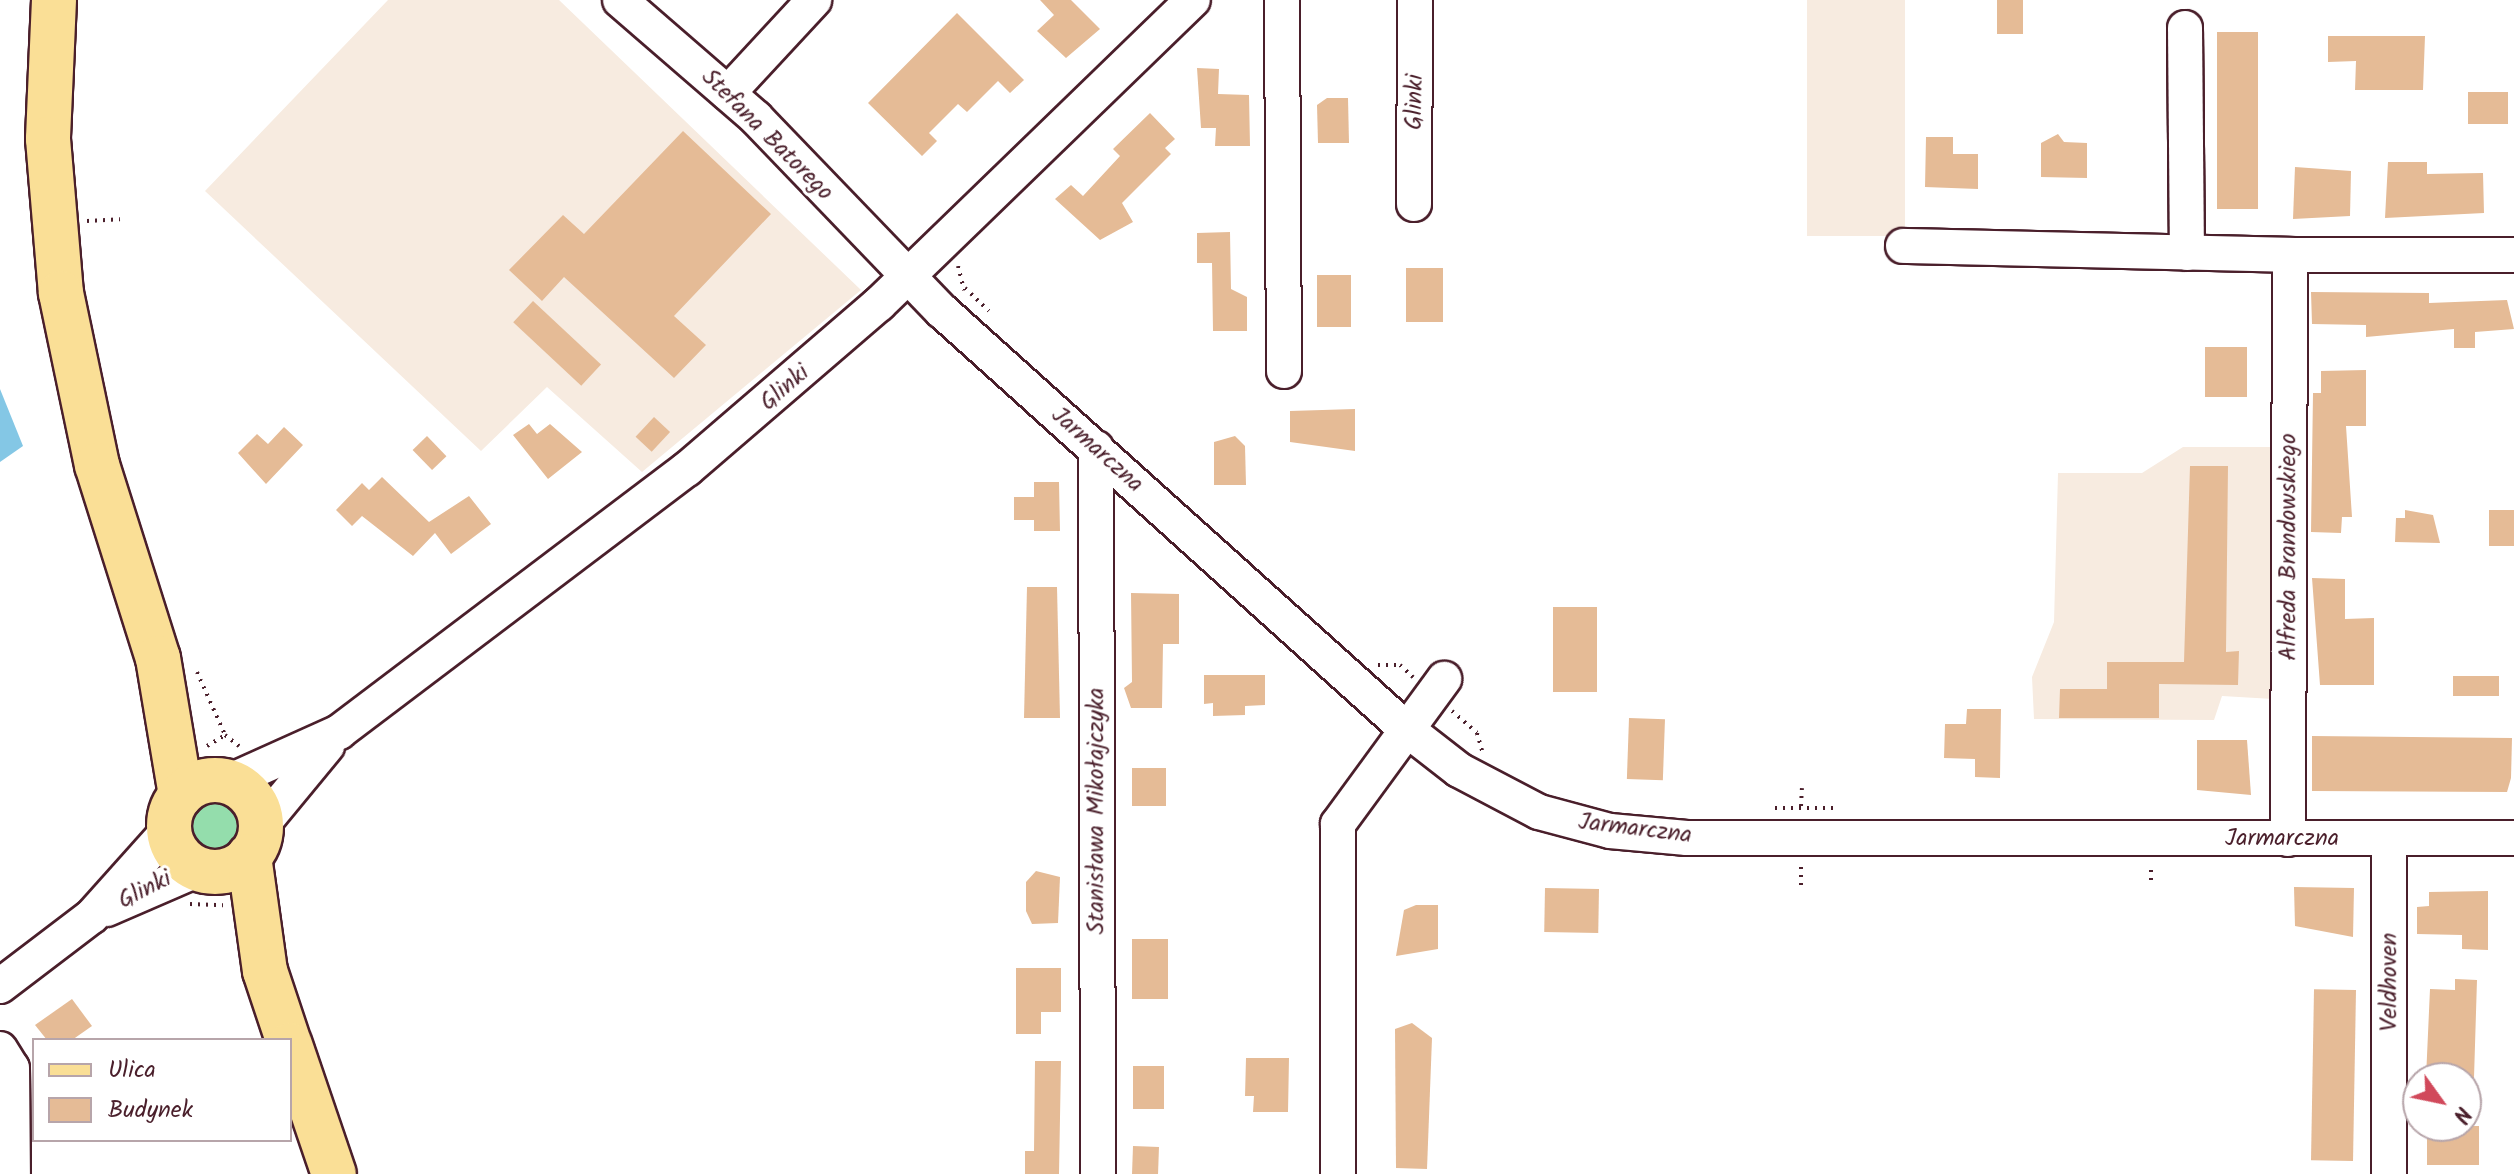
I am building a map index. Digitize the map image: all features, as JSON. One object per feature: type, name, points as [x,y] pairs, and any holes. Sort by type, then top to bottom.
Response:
[{"type":"main road","points":[[54,0],[48,139],[61,293],[97,465],[176,663],[228,782],[252,799],[265,971]]},
{"type":"main road","points":[[176,663],[175,812],[178,853],[201,869],[265,971],[288,1038]]},
{"type":"main road","points":[[175,812],[203,781],[228,782]]},
{"type":"main road","points":[[201,869],[229,869],[255,841]]},
{"type":"main road","points":[[292,1051],[334,1174]]},
{"type":"street","name":"Stefana Batorego","points":[[620,0],[728,93],[907,278]]},
{"type":"street","points":[[728,93],[814,0]]},
{"type":"street","name":"Glinki","points":[[228,782],[269,768],[339,732],[698,460],[907,278],[1193,0]]},
{"type":"street","points":[[1282,0],[1284,371]]},
{"type":"street","name":"Glinki","points":[[1414,204],[1415,0]]},
{"type":"street","points":[[2185,28],[2187,253]]},
{"type":"street","points":[[1903,246],[2290,255],[2514,255]]},
{"type":"street","name":"Alfreda Brandowskiego","points":[[2288,839],[2290,255]]},
{"type":"street","name":"Jarmarczna","points":[[907,278],[1405,728],[1459,770],[1539,812],[1639,835],[2514,838]]},
{"type":"street","name":"Stanisława Mikołajczyka","points":[[1096,448],[1098,1174]]},
{"type":"street","points":[[1338,1174],[1338,824],[1438,686]]},
{"type":"street","name":"Glinki","points":[[255,841],[339,732]]},
{"type":"street","name":"Glinki","points":[[92,916],[175,812]]},
{"type":"street","name":"Veldhoven","points":[[2389,838],[2389,1174]]},
{"type":"street","name":"Glinki","points":[[0,986],[92,916],[201,869]]},
{"type":"street","points":[[0,1049],[12,1068],[13,1174]]},
{"type":"path","points":[[81,208],[84,235]]},
{"type":"path","points":[[965,288],[996,318]]},
{"type":"path","points":[[176,663],[225,735],[269,768]]},
{"type":"path","points":[[1368,665],[1400,665],[1438,686],[1477,733],[1484,759]]},
{"type":"path","points":[[1770,811],[1824,806],[1848,813]]},
{"type":"shaded area","points":[[388,0],[559,0],[861,290],[642,472],[547,387],[481,451],[205,191]]},
{"type":"shaded area","points":[[1807,0],[1905,0],[1905,236],[1807,236]]},
{"type":"shaded area","points":[[2183,447],[2270,447],[2273,699],[2222,696],[2214,720],[2034,719],[2032,677],[2054,622],[2058,473],[2142,473]]},
{"type":"green space","points":[[215,800],[234,807],[241,826],[234,845],[215,852],[196,845],[189,826],[196,807]]},
{"type":"water","points":[[0,389],[23,446],[0,462]]},
{"type":"building","points":[[1040,0],[1071,0],[1100,29],[1066,58],[1037,31],[1054,15]]},
{"type":"building","points":[[1997,0],[2023,0],[2023,34],[1997,34]]},
{"type":"building","points":[[957,13],[1024,80],[1010,93],[998,81],[967,112],[958,104],[929,133],[937,141],[922,156],[868,103]]},
{"type":"building","points":[[2217,32],[2258,32],[2258,209],[2217,209]]},
{"type":"building","points":[[2328,36],[2425,36],[2423,90],[2355,90],[2356,61],[2328,62]]},
{"type":"building","points":[[1197,68],[1219,69],[1218,94],[1249,95],[1250,146],[1215,146],[1216,128],[1201,128]]},
{"type":"building","points":[[2468,92],[2508,92],[2508,124],[2468,124]]},
{"type":"building","points":[[1327,98],[1348,98],[1349,143],[1318,143],[1317,105]]},
{"type":"building","points":[[1150,113],[1175,139],[1165,148],[1171,154],[1122,203],[1133,222],[1100,240],[1055,199],[1071,185],[1083,196],[1120,156],[1113,149]]},
{"type":"building","points":[[683,131],[771,214],[674,316],[706,345],[674,378],[564,277],[542,301],[509,270],[563,215],[584,234]]},
{"type":"building","points":[[2058,134],[2064,142],[2087,143],[2087,178],[2041,177],[2041,143]]},
{"type":"building","points":[[1926,137],[1953,137],[1953,154],[1978,154],[1978,189],[1925,187]]},
{"type":"building","points":[[2388,162],[2427,162],[2427,174],[2483,173],[2484,213],[2385,218]]},
{"type":"building","points":[[2295,167],[2351,171],[2350,216],[2293,219]]},
{"type":"building","points":[[1230,232],[1231,289],[1247,297],[1247,331],[1213,331],[1212,263],[1197,263],[1197,233]]},
{"type":"building","points":[[1406,268],[1443,268],[1443,322],[1406,322]]},
{"type":"building","points":[[1317,275],[1351,275],[1351,327],[1317,327]]},
{"type":"building","points":[[2311,292],[2429,293],[2429,303],[2507,300],[2514,329],[2475,332],[2475,348],[2454,348],[2454,329],[2366,337],[2366,325],[2312,324]]},
{"type":"building","points":[[533,301],[601,364],[581,386],[513,322]]},
{"type":"building","points":[[2205,347],[2247,347],[2247,397],[2205,397]]},
{"type":"building","points":[[2366,370],[2366,426],[2346,426],[2352,517],[2342,517],[2341,533],[2311,532],[2313,393],[2321,393],[2321,371]]},
{"type":"building","points":[[1355,409],[1355,451],[1290,442],[1290,411]]},
{"type":"building","points":[[654,417],[670,432],[652,452],[636,437]]},
{"type":"building","points":[[529,424],[537,434],[550,424],[582,452],[548,479],[513,435]]},
{"type":"building","points":[[284,427],[303,445],[266,484],[238,453],[257,434],[268,444]]},
{"type":"building","points":[[427,436],[446,456],[432,470],[413,450]]},
{"type":"building","points":[[1235,436],[1245,446],[1246,485],[1214,485],[1214,442]]},
{"type":"building","points":[[2190,466],[2228,466],[2226,652],[2239,651],[2238,685],[2159,684],[2159,718],[2059,718],[2060,689],[2107,689],[2107,662],[2184,662]]},
{"type":"building","points":[[382,477],[429,522],[469,496],[491,524],[451,554],[435,533],[413,556],[362,516],[352,526],[336,510],[362,483],[369,490]]},
{"type":"building","points":[[1034,482],[1059,482],[1060,531],[1034,531],[1034,520],[1014,520],[1014,497],[1034,497]]},
{"type":"building","points":[[2405,510],[2433,515],[2440,543],[2395,542],[2396,518],[2405,518]]},
{"type":"building","points":[[2489,510],[2514,510],[2514,546],[2489,546]]},
{"type":"building","points":[[2312,578],[2345,579],[2345,619],[2374,618],[2374,685],[2320,685]]},
{"type":"building","points":[[1027,587],[1057,587],[1060,718],[1024,718]]},
{"type":"building","points":[[1131,593],[1179,594],[1179,644],[1163,644],[1162,708],[1131,708],[1124,688],[1132,682]]},
{"type":"building","points":[[1553,607],[1597,607],[1597,692],[1553,692]]},
{"type":"building","points":[[1204,675],[1265,675],[1265,705],[1245,706],[1245,715],[1213,716],[1213,703],[1204,704]]},
{"type":"building","points":[[2453,676],[2499,676],[2499,696],[2453,696]]},
{"type":"building","points":[[1967,709],[2001,709],[2000,778],[1975,777],[1975,759],[1944,758],[1945,724],[1966,724]]},
{"type":"building","points":[[1629,718],[1665,719],[1663,780],[1627,779]]},
{"type":"building","points":[[2312,736],[2512,738],[2511,778],[2507,792],[2312,791]]},
{"type":"building","points":[[2197,740],[2247,740],[2251,795],[2197,790]]},
{"type":"building","points":[[1132,768],[1166,768],[1166,806],[1132,806]]},
{"type":"building","points":[[1036,871],[1060,877],[1058,923],[1032,924],[1026,911],[1026,882]]},
{"type":"building","points":[[2294,887],[2354,888],[2353,937],[2295,926]]},
{"type":"building","points":[[1545,888],[1599,889],[1598,933],[1544,932]]},
{"type":"building","points":[[2488,891],[2488,950],[2462,949],[2462,935],[2417,934],[2417,907],[2429,906],[2429,892]]},
{"type":"building","points":[[1416,905],[1438,905],[1438,949],[1396,956],[1404,910]]},
{"type":"building","points":[[1132,939],[1168,939],[1168,999],[1132,999]]},
{"type":"building","points":[[1016,968],[1061,968],[1061,1012],[1041,1012],[1041,1034],[1016,1034]]},
{"type":"building","points":[[2455,979],[2477,980],[2474,1062],[2427,1062],[2430,989],[2455,990]]},
{"type":"building","points":[[2314,989],[2356,990],[2353,1161],[2311,1160]]},
{"type":"building","points":[[72,999],[92,1026],[75,1038],[45,1038],[35,1025]]},
{"type":"building","points":[[1412,1023],[1432,1038],[1427,1169],[1396,1168],[1395,1029]]},
{"type":"building","points":[[1246,1058],[1289,1058],[1288,1112],[1253,1112],[1254,1096],[1245,1096]]},
{"type":"building","points":[[1035,1061],[1061,1061],[1059,1174],[1025,1174],[1025,1151],[1034,1151]]},
{"type":"building","points":[[1133,1066],[1164,1066],[1164,1109],[1133,1109]]},
{"type":"building","points":[[2427,1142],[2479,1142],[2479,1165],[2427,1165]]},
{"type":"building","points":[[1133,1146],[1159,1147],[1158,1174],[1132,1174]]}]
